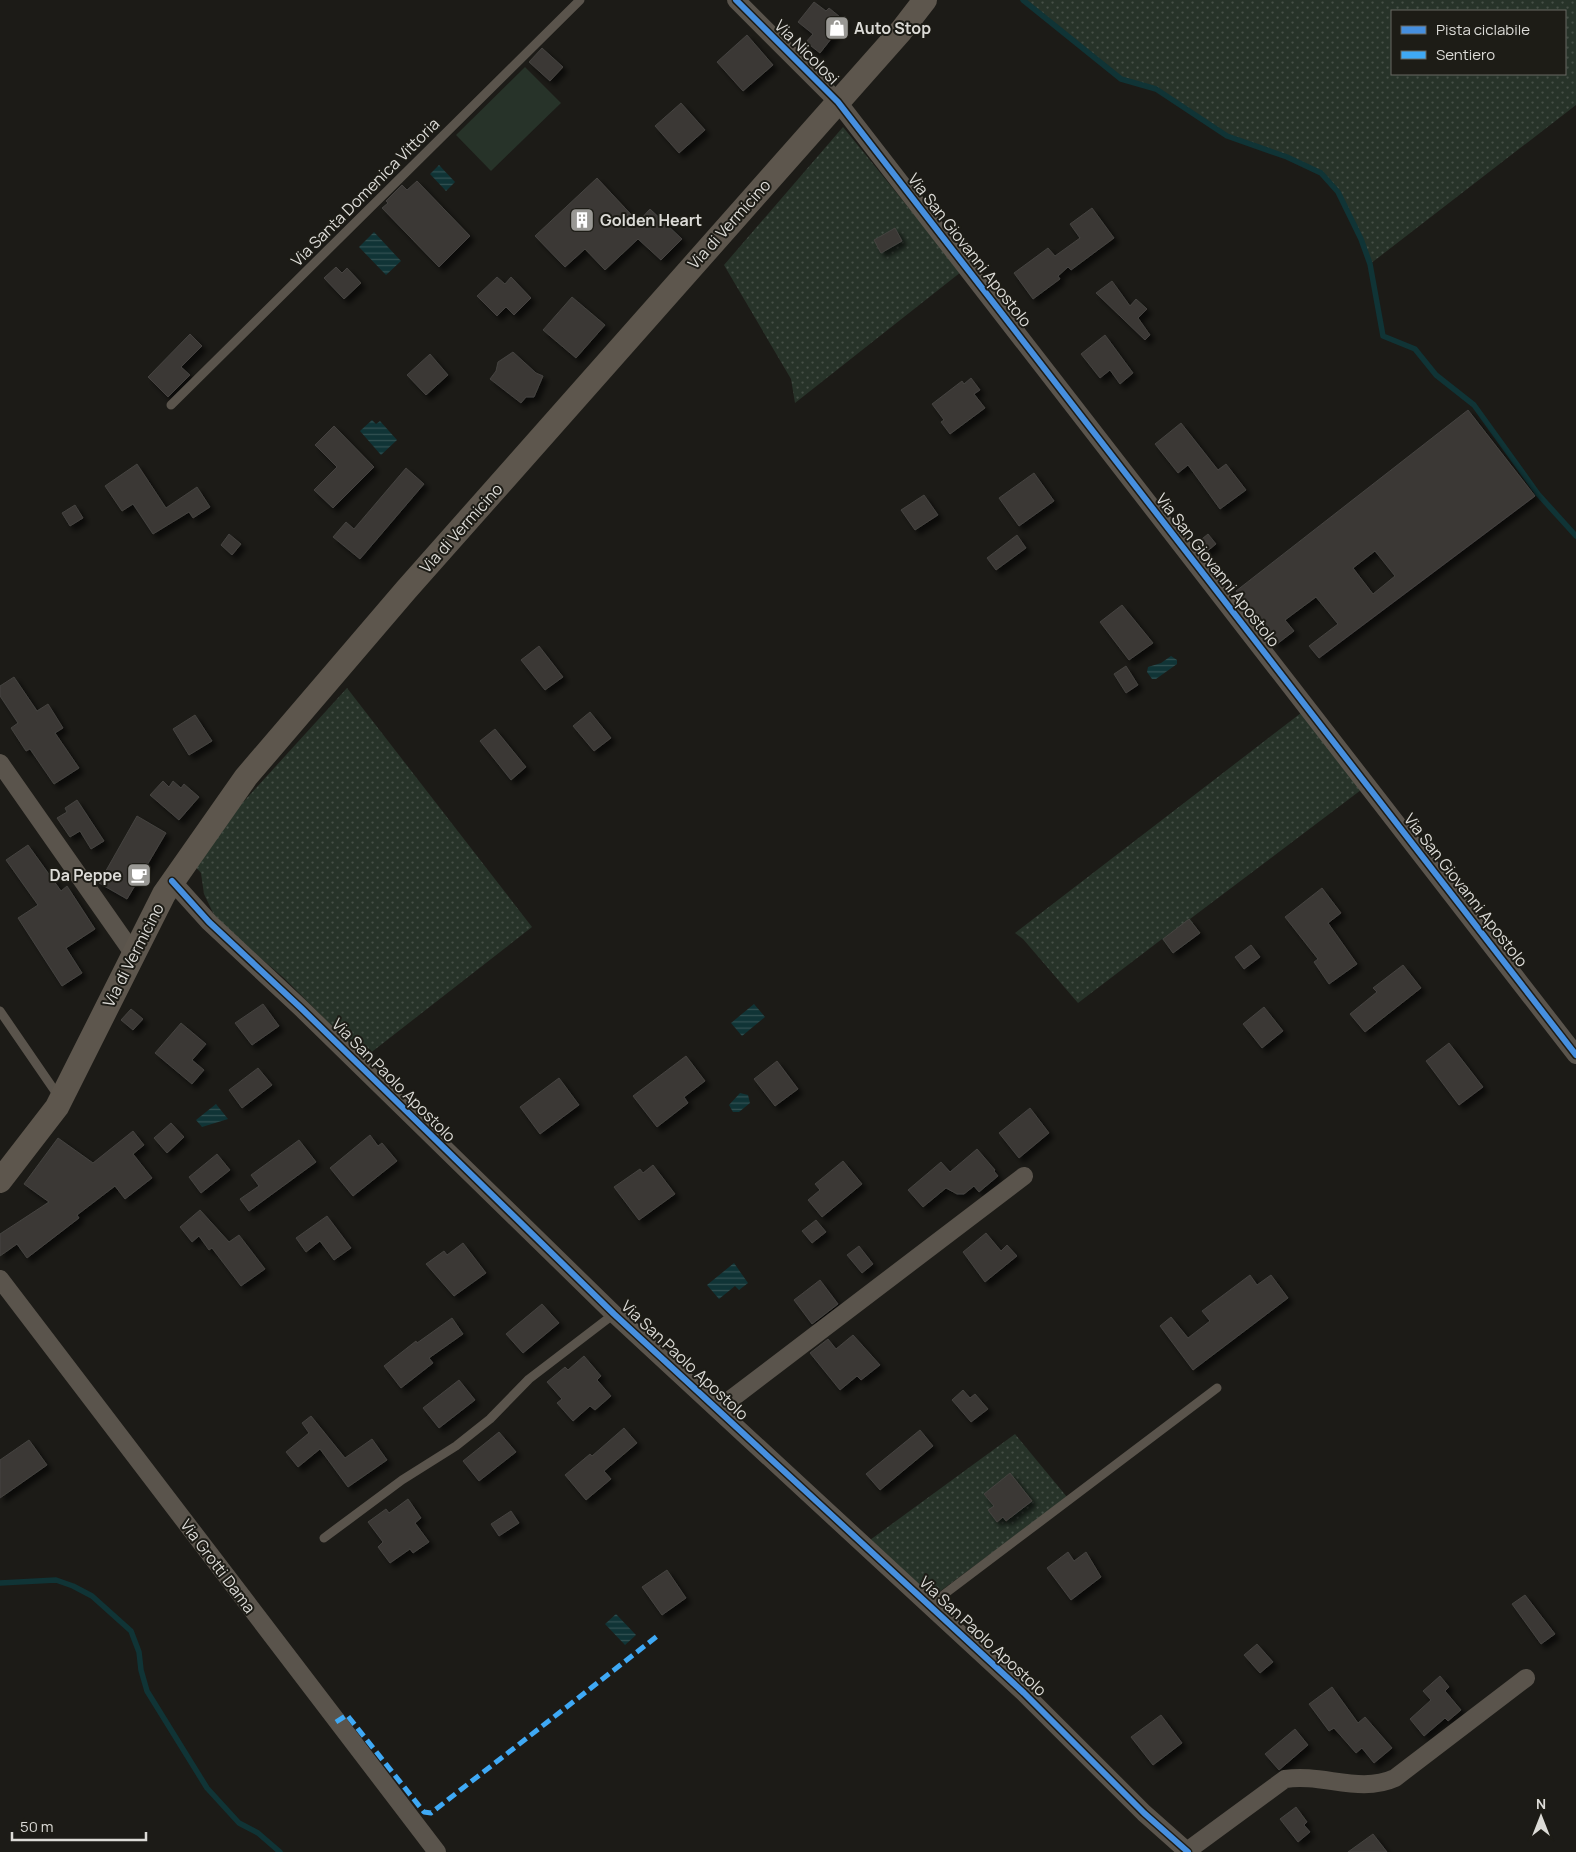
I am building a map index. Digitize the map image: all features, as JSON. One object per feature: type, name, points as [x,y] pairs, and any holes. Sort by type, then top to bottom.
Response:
[{"type":"main road","name":"Via di Vermicino","points":[[0,1181],[61,1100],[133,953],[172,880],[246,777],[393,605],[838,102],[925,0]]},
{"type":"street","name":"Via Nicolosi","points":[[736,0],[838,102]]},
{"type":"street","name":"Via San Giovanni Apostolo","points":[[838,102],[1576,1055]]},
{"type":"street","points":[[0,763],[133,953]]},
{"type":"street","name":"Via San Paolo Apostolo","points":[[172,880],[209,922],[302,1009],[614,1314],[930,1606],[1071,1738],[1144,1813],[1188,1851]]},
{"type":"street","points":[[718,1409],[1024,1176]]},
{"type":"street","name":"Via Grotti Dama","points":[[0,1279],[437,1852]]},
{"type":"street","points":[[1188,1851],[1285,1779],[1300,1778],[1367,1784],[1382,1783],[1395,1778],[1526,1678]]},
{"type":"lane","name":"Via Santa Domenica Vittoria","points":[[171,405],[580,0]]},
{"type":"lane","points":[[0,1011],[61,1100]]},
{"type":"lane","points":[[324,1538],[402,1480],[456,1446],[490,1419],[529,1379],[614,1314]]},
{"type":"lane","points":[[930,1606],[1217,1388]]},
{"type":"green space","points":[[1023,0],[1576,0],[1576,105],[1370,264],[1351,215],[1338,192],[1321,173],[1287,157],[1227,136],[1156,89],[1121,79]]},
{"type":"green space","points":[[525,67],[561,103],[491,171],[456,135]]},
{"type":"green space","points":[[843,127],[961,272],[795,403],[791,379],[724,265]]},
{"type":"green space","points":[[347,688],[532,927],[364,1058],[284,978],[217,921],[204,894],[201,873],[193,864],[235,811]]},
{"type":"green space","points":[[1301,713],[1361,790],[1190,919],[1200,933],[1173,953],[1162,939],[1078,1003],[1023,939],[1015,933]]},
{"type":"green space","points":[[1015,1434],[1067,1497],[931,1598],[870,1540]],"holes":[[[1010,1474],[1006,1521],[984,1494]]]},
{"type":"water","points":[[439,165],[455,182],[446,191],[430,174]]},
{"type":"water","points":[[374,232],[401,261],[386,275],[359,247]]},
{"type":"water","points":[[372,420],[376,424],[380,421],[397,440],[381,455],[360,431]]},
{"type":"water","points":[[1171,656],[1177,660],[1177,664],[1156,679],[1152,679],[1147,672],[1148,667],[1161,663]]},
{"type":"water","points":[[754,1004],[765,1017],[742,1036],[731,1023]]},
{"type":"water","points":[[740,1093],[748,1095],[750,1103],[739,1112],[733,1112],[729,1105]]},
{"type":"water","points":[[216,1104],[228,1119],[202,1127],[196,1120]]},
{"type":"water","points":[[734,1263],[748,1283],[739,1290],[735,1286],[719,1299],[707,1285]]},
{"type":"water","points":[[616,1614],[636,1635],[625,1645],[605,1624]]},
{"type":"building","points":[[814,2],[826,11],[829,8],[845,21],[820,53],[806,42],[813,34],[798,22]]},
{"type":"building","points":[[747,35],[773,65],[743,91],[717,62]]},
{"type":"building","points":[[542,48],[563,67],[550,81],[529,62]]},
{"type":"building","points":[[681,103],[705,130],[679,153],[655,126]]},
{"type":"building","name":"Golden Heart","points":[[597,178],[638,222],[650,209],[682,239],[661,260],[638,239],[605,270],[585,249],[565,267],[535,236]]},
{"type":"building","points":[[417,181],[470,236],[439,267],[382,208],[388,203],[386,201],[402,185],[407,190]]},
{"type":"building","points":[[1092,208],[1114,238],[1071,270],[1068,267],[1058,276],[1060,279],[1033,299],[1014,273],[1048,248],[1055,256],[1080,238],[1070,224]]},
{"type":"building","points":[[895,228],[902,241],[881,253],[874,240]]},
{"type":"building","points":[[336,267],[342,273],[347,268],[361,283],[344,299],[324,278]]},
{"type":"building","points":[[497,277],[505,284],[511,277],[531,298],[514,315],[506,307],[497,316],[477,296]]},
{"type":"building","points":[[1112,281],[1130,306],[1136,299],[1147,309],[1138,318],[1150,335],[1145,340],[1096,293]]},
{"type":"building","points":[[572,297],[605,325],[576,358],[543,330]]},
{"type":"building","points":[[190,334],[202,346],[181,367],[190,375],[168,397],[148,377]]},
{"type":"building","points":[[1105,335],[1133,373],[1120,384],[1110,370],[1100,378],[1081,354]]},
{"type":"building","points":[[513,352],[536,373],[543,376],[534,397],[526,397],[521,403],[490,379],[496,371],[498,362]]},
{"type":"building","points":[[430,354],[448,375],[426,395],[407,375]]},
{"type":"building","points":[[971,378],[980,390],[974,394],[985,408],[950,434],[941,422],[944,420],[932,404],[962,381],[964,384]]},
{"type":"building","points":[[1468,410],[1535,496],[1319,658],[1309,646],[1338,624],[1316,597],[1285,620],[1294,631],[1277,644],[1236,591]],"holes":[[[1375,551],[1395,576],[1373,594],[1353,568]]]},
{"type":"building","points":[[1181,423],[1218,470],[1226,464],[1246,490],[1220,509],[1188,465],[1178,473],[1155,444]]},
{"type":"building","points":[[334,426],[374,467],[333,508],[314,490],[337,467],[315,445]]},
{"type":"building","points":[[137,464],[166,508],[197,487],[210,507],[193,518],[189,512],[153,534],[133,504],[122,511],[105,486]]},
{"type":"building","points":[[406,468],[424,484],[360,559],[333,537],[346,522],[354,529]]},
{"type":"building","points":[[1034,473],[1054,501],[1019,526],[999,498]]},
{"type":"building","points":[[924,495],[938,515],[915,530],[901,510]]},
{"type":"building","points":[[75,505],[83,518],[70,526],[62,513]]},
{"type":"building","points":[[229,534],[241,544],[232,555],[221,545]]},
{"type":"building","points":[[1208,534],[1216,544],[1205,553],[1197,543]]},
{"type":"building","points":[[1017,535],[1026,548],[996,570],[987,558]]},
{"type":"building","points":[[1122,605],[1153,643],[1129,660],[1100,622]]},
{"type":"building","points":[[539,646],[563,677],[545,690],[521,660]]},
{"type":"building","points":[[1126,666],[1138,685],[1126,693],[1114,674]]},
{"type":"building","points":[[14,677],[37,711],[48,704],[63,728],[55,733],[79,768],[54,784],[30,749],[26,751],[11,728],[18,723],[0,696],[0,686]]},
{"type":"building","points":[[590,712],[611,738],[594,751],[573,726]]},
{"type":"building","points":[[195,715],[212,741],[189,755],[173,729]]},
{"type":"building","points":[[495,729],[526,767],[511,780],[480,741]]},
{"type":"building","points":[[163,781],[169,787],[173,781],[181,788],[184,784],[199,797],[179,820],[150,795]]},
{"type":"building","points":[[77,800],[104,841],[91,849],[80,831],[70,837],[57,818],[67,812],[65,808]]},
{"type":"building","points":[[137,816],[166,833],[127,899],[99,883]]},
{"type":"building","points":[[28,845],[61,891],[67,886],[95,929],[66,948],[82,973],[62,986],[18,918],[38,905],[6,860]]},
{"type":"building","points":[[1322,888],[1341,913],[1328,923],[1357,964],[1329,984],[1314,962],[1318,959],[1285,917]]},
{"type":"building","points":[[1189,919],[1200,933],[1173,953],[1163,939]]},
{"type":"building","points":[[1251,945],[1260,957],[1244,969],[1235,957]]},
{"type":"building","points":[[1403,965],[1421,988],[1365,1032],[1350,1014],[1377,992],[1373,988]]},
{"type":"building","points":[[263,1004],[279,1026],[252,1045],[235,1023]]},
{"type":"building","points":[[1264,1007],[1283,1031],[1262,1048],[1243,1024]]},
{"type":"building","points":[[131,1009],[143,1019],[133,1030],[121,1020]]},
{"type":"building","points":[[181,1023],[206,1044],[192,1060],[204,1070],[192,1084],[155,1053]]},
{"type":"building","points":[[1449,1043],[1483,1087],[1459,1105],[1426,1061]]},
{"type":"building","points":[[686,1056],[705,1081],[684,1097],[688,1103],[657,1127],[633,1096]]},
{"type":"building","points":[[777,1061],[798,1089],[775,1106],[754,1079]]},
{"type":"building","points":[[258,1068],[272,1085],[242,1108],[229,1090]]},
{"type":"building","points":[[559,1078],[579,1105],[540,1134],[520,1107]]},
{"type":"building","points":[[1030,1108],[1049,1133],[1019,1158],[999,1133]]},
{"type":"building","points":[[171,1123],[184,1137],[167,1153],[154,1138]]},
{"type":"building","points":[[133,1131],[144,1145],[133,1154],[152,1178],[125,1199],[115,1186],[77,1215],[79,1218],[27,1258],[17,1244],[0,1256],[0,1234],[49,1202],[24,1184],[58,1138],[93,1163]]},
{"type":"building","points":[[370,1135],[378,1146],[382,1143],[397,1161],[353,1196],[330,1168]]},
{"type":"building","points":[[299,1140],[316,1162],[249,1211],[240,1199],[259,1186],[251,1175]]},
{"type":"building","points":[[977,1149],[998,1176],[979,1192],[974,1186],[964,1194],[957,1194],[946,1188],[923,1207],[908,1190],[941,1162],[950,1172]]},
{"type":"building","points":[[217,1154],[230,1170],[201,1193],[189,1177]]},
{"type":"building","points":[[843,1161],[862,1184],[822,1217],[808,1200],[820,1190],[815,1184]]},
{"type":"building","points":[[653,1165],[675,1194],[639,1220],[614,1187],[640,1169],[643,1173]]},
{"type":"building","points":[[200,1210],[229,1242],[239,1235],[265,1269],[241,1286],[212,1248],[209,1250],[199,1236],[192,1242],[180,1227]]},
{"type":"building","points":[[327,1216],[351,1248],[334,1260],[320,1241],[306,1252],[296,1238]]},
{"type":"building","points":[[816,1220],[826,1232],[812,1243],[802,1231]]},
{"type":"building","points":[[986,1233],[1001,1251],[1007,1245],[1017,1256],[985,1282],[963,1252]]},
{"type":"building","points":[[463,1243],[486,1273],[454,1296],[426,1264],[444,1251],[447,1255]]},
{"type":"building","points":[[859,1246],[873,1264],[862,1273],[847,1255]]},
{"type":"building","points":[[1250,1275],[1257,1285],[1271,1275],[1288,1298],[1193,1370],[1160,1326],[1171,1317],[1188,1338],[1210,1321],[1202,1311]]},
{"type":"building","points":[[820,1280],[838,1304],[812,1324],[794,1300]]},
{"type":"building","points":[[542,1304],[559,1323],[523,1353],[506,1334]]},
{"type":"building","points":[[452,1318],[463,1334],[429,1358],[433,1363],[401,1388],[384,1366],[416,1341],[417,1343]]},
{"type":"building","points":[[853,1335],[880,1365],[861,1380],[857,1376],[840,1390],[810,1353],[828,1339],[836,1349]]},
{"type":"building","points":[[584,1356],[601,1376],[597,1380],[611,1396],[595,1410],[590,1406],[573,1421],[557,1403],[562,1399],[547,1382],[565,1367],[568,1370]]},
{"type":"building","points":[[459,1380],[475,1400],[439,1428],[423,1408]]},
{"type":"building","points":[[963,1390],[970,1398],[975,1394],[988,1409],[971,1422],[952,1400]]},
{"type":"building","points":[[311,1416],[345,1458],[372,1439],[387,1460],[348,1487],[320,1449],[298,1467],[286,1452],[309,1433],[302,1423]]},
{"type":"building","points":[[624,1428],[637,1443],[604,1471],[611,1479],[586,1500],[565,1475],[590,1454],[592,1456]]},
{"type":"building","points":[[920,1430],[933,1446],[880,1490],[866,1474]]},
{"type":"building","points":[[499,1432],[516,1452],[479,1481],[463,1461]]},
{"type":"building","points":[[29,1440],[47,1465],[0,1498],[0,1460]]},
{"type":"building","points":[[1010,1473],[1032,1501],[1006,1521],[1003,1517],[997,1522],[988,1510],[994,1506],[984,1494]]},
{"type":"building","points":[[408,1499],[421,1518],[415,1523],[429,1542],[413,1553],[410,1549],[390,1563],[378,1547],[383,1542],[368,1522],[386,1509],[389,1513]]},
{"type":"building","points":[[511,1511],[519,1523],[499,1536],[491,1524]]},
{"type":"building","points":[[1068,1552],[1074,1561],[1086,1552],[1101,1577],[1071,1600],[1047,1568]]},
{"type":"building","points":[[667,1570],[686,1598],[662,1615],[642,1587]]},
{"type":"building","points":[[1525,1595],[1555,1634],[1541,1644],[1512,1604]]},
{"type":"building","points":[[1257,1644],[1273,1662],[1260,1673],[1244,1655]]},
{"type":"building","points":[[1440,1676],[1449,1687],[1445,1691],[1461,1710],[1448,1721],[1445,1718],[1424,1736],[1410,1719],[1431,1700],[1423,1691]]},
{"type":"building","points":[[1332,1687],[1358,1723],[1365,1717],[1392,1748],[1374,1763],[1362,1748],[1356,1753],[1334,1728],[1329,1731],[1309,1704]]},
{"type":"building","points":[[1161,1715],[1182,1743],[1153,1765],[1131,1737]]},
{"type":"building","points":[[1295,1729],[1308,1745],[1279,1770],[1265,1754]]},
{"type":"building","points":[[1296,1807],[1307,1822],[1304,1825],[1310,1832],[1298,1842],[1280,1819]]},
{"type":"building","points":[[1373,1834],[1387,1852],[1348,1852]]},
{"type":"waterway","points":[[1023,0],[1121,79],[1156,89],[1227,136],[1287,157],[1321,173],[1338,192],[1361,239],[1370,264],[1383,336],[1415,349],[1436,375],[1474,405],[1538,494],[1576,536]]},
{"type":"waterway","points":[[0,1583],[56,1580],[73,1586],[92,1596],[131,1631],[139,1652],[141,1670],[147,1691],[207,1788],[239,1823],[258,1833],[280,1852]]},
{"type":"marked path","points":[[336,1722],[347,1715],[424,1812],[431,1813],[660,1634]]},
{"type":"cycle path","points":[[736,0],[838,102],[1576,1055]]},
{"type":"cycle path","points":[[172,881],[209,922],[302,1009],[614,1314],[1024,1693],[1144,1813],[1188,1852]]},
{"type":"place","name":"Auto Stop","points":[[837,28]]},
{"type":"place","name":"Golden Heart","points":[[582,220]]},
{"type":"place","name":"Da Peppe","points":[[139,875]]}]
